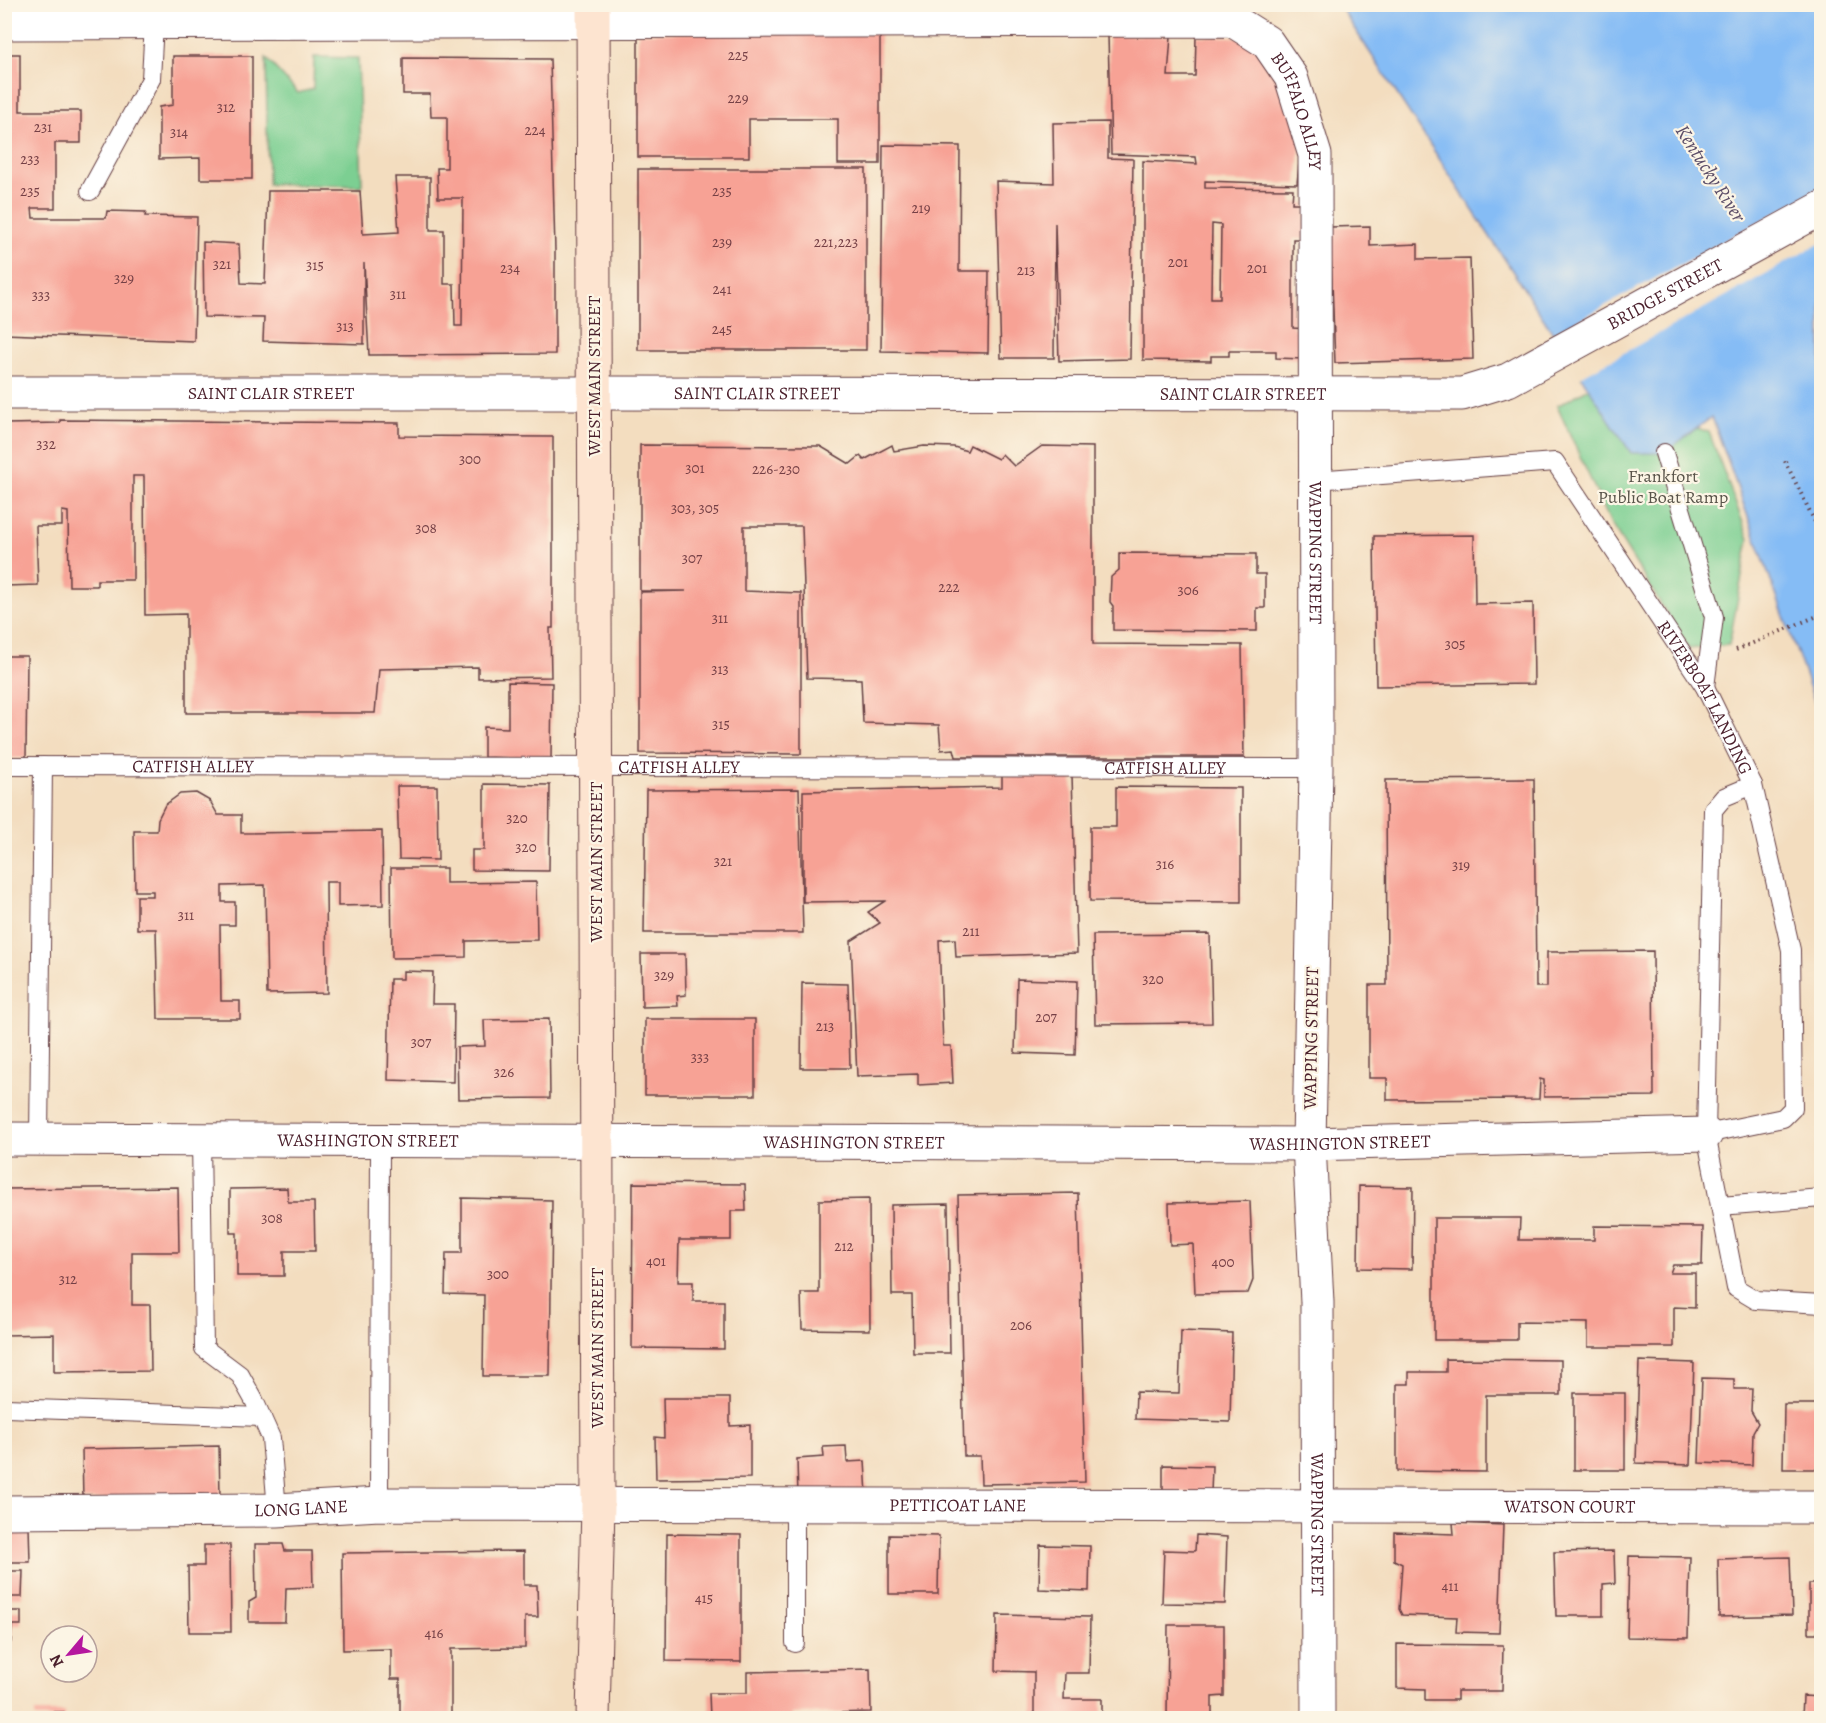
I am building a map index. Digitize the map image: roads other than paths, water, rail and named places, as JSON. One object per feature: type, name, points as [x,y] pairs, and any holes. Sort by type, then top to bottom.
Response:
[{"type":"main road","name":"WEST MAIN STREET","points":[[592,1719],[598,1504],[593,13]]},
{"type":"street","name":"BUFFALO ALLEY","points":[[4,22],[154,22],[593,13],[1232,20],[1267,42],[1291,77],[1315,154],[1315,394]]},
{"type":"street","name":"BRIDGE STREET","points":[[1508,380],[1821,208]]},
{"type":"street","name":"SAINT CLAIR STREET","points":[[4,393],[1462,394],[1508,380]]},
{"type":"street","name":"WAPPING STREET","points":[[1315,394],[1316,768],[1309,1144],[1317,1302],[1318,1719]]},
{"type":"street","name":"WASHINGTON STREET","points":[[4,1139],[1309,1144],[1706,1134]]},
{"type":"street","name":"LONG LANE","points":[[4,1512],[277,1510],[378,1504],[598,1504]]},
{"type":"street","name":"PETTICOAT LANE","points":[[598,1504],[1317,1505]]},
{"type":"street","name":"WATSON COURT","points":[[1317,1505],[1821,1507]]},
{"type":"lane","points":[[90,192],[151,79],[154,22]]},
{"type":"lane","points":[[1664,453],[1714,617],[1705,687]]},
{"type":"lane","name":"RIVERBOAT LANDING","points":[[1316,480],[1555,462],[1705,687],[1753,785],[1791,950],[1793,1108],[1783,1118],[1706,1134]]},
{"type":"lane","name":"CATFISH ALLEY","points":[[4,766],[1316,768]]},
{"type":"lane","points":[[39,1139],[43,766]]},
{"type":"lane","points":[[1753,785],[1724,797],[1713,810],[1706,1134],[1736,1288],[1756,1300],[1821,1304]]},
{"type":"lane","points":[[201,1139],[204,1348],[240,1375],[262,1417],[271,1438],[277,1510]]},
{"type":"lane","points":[[378,1504],[380,1139]]},
{"type":"lane","points":[[1720,1206],[1821,1198]]},
{"type":"lane","points":[[6,1408],[262,1417]]},
{"type":"lane","points":[[795,1505],[795,1643]]},
{"type":"water","name":"Kentucky River","points":[[1339,5],[1821,5],[1821,719],[1712,417],[1664,453],[1631,453]]},
{"type":"park label","name":"Frankfort Public Boat Ramp","points":[[1663,486]]}]
